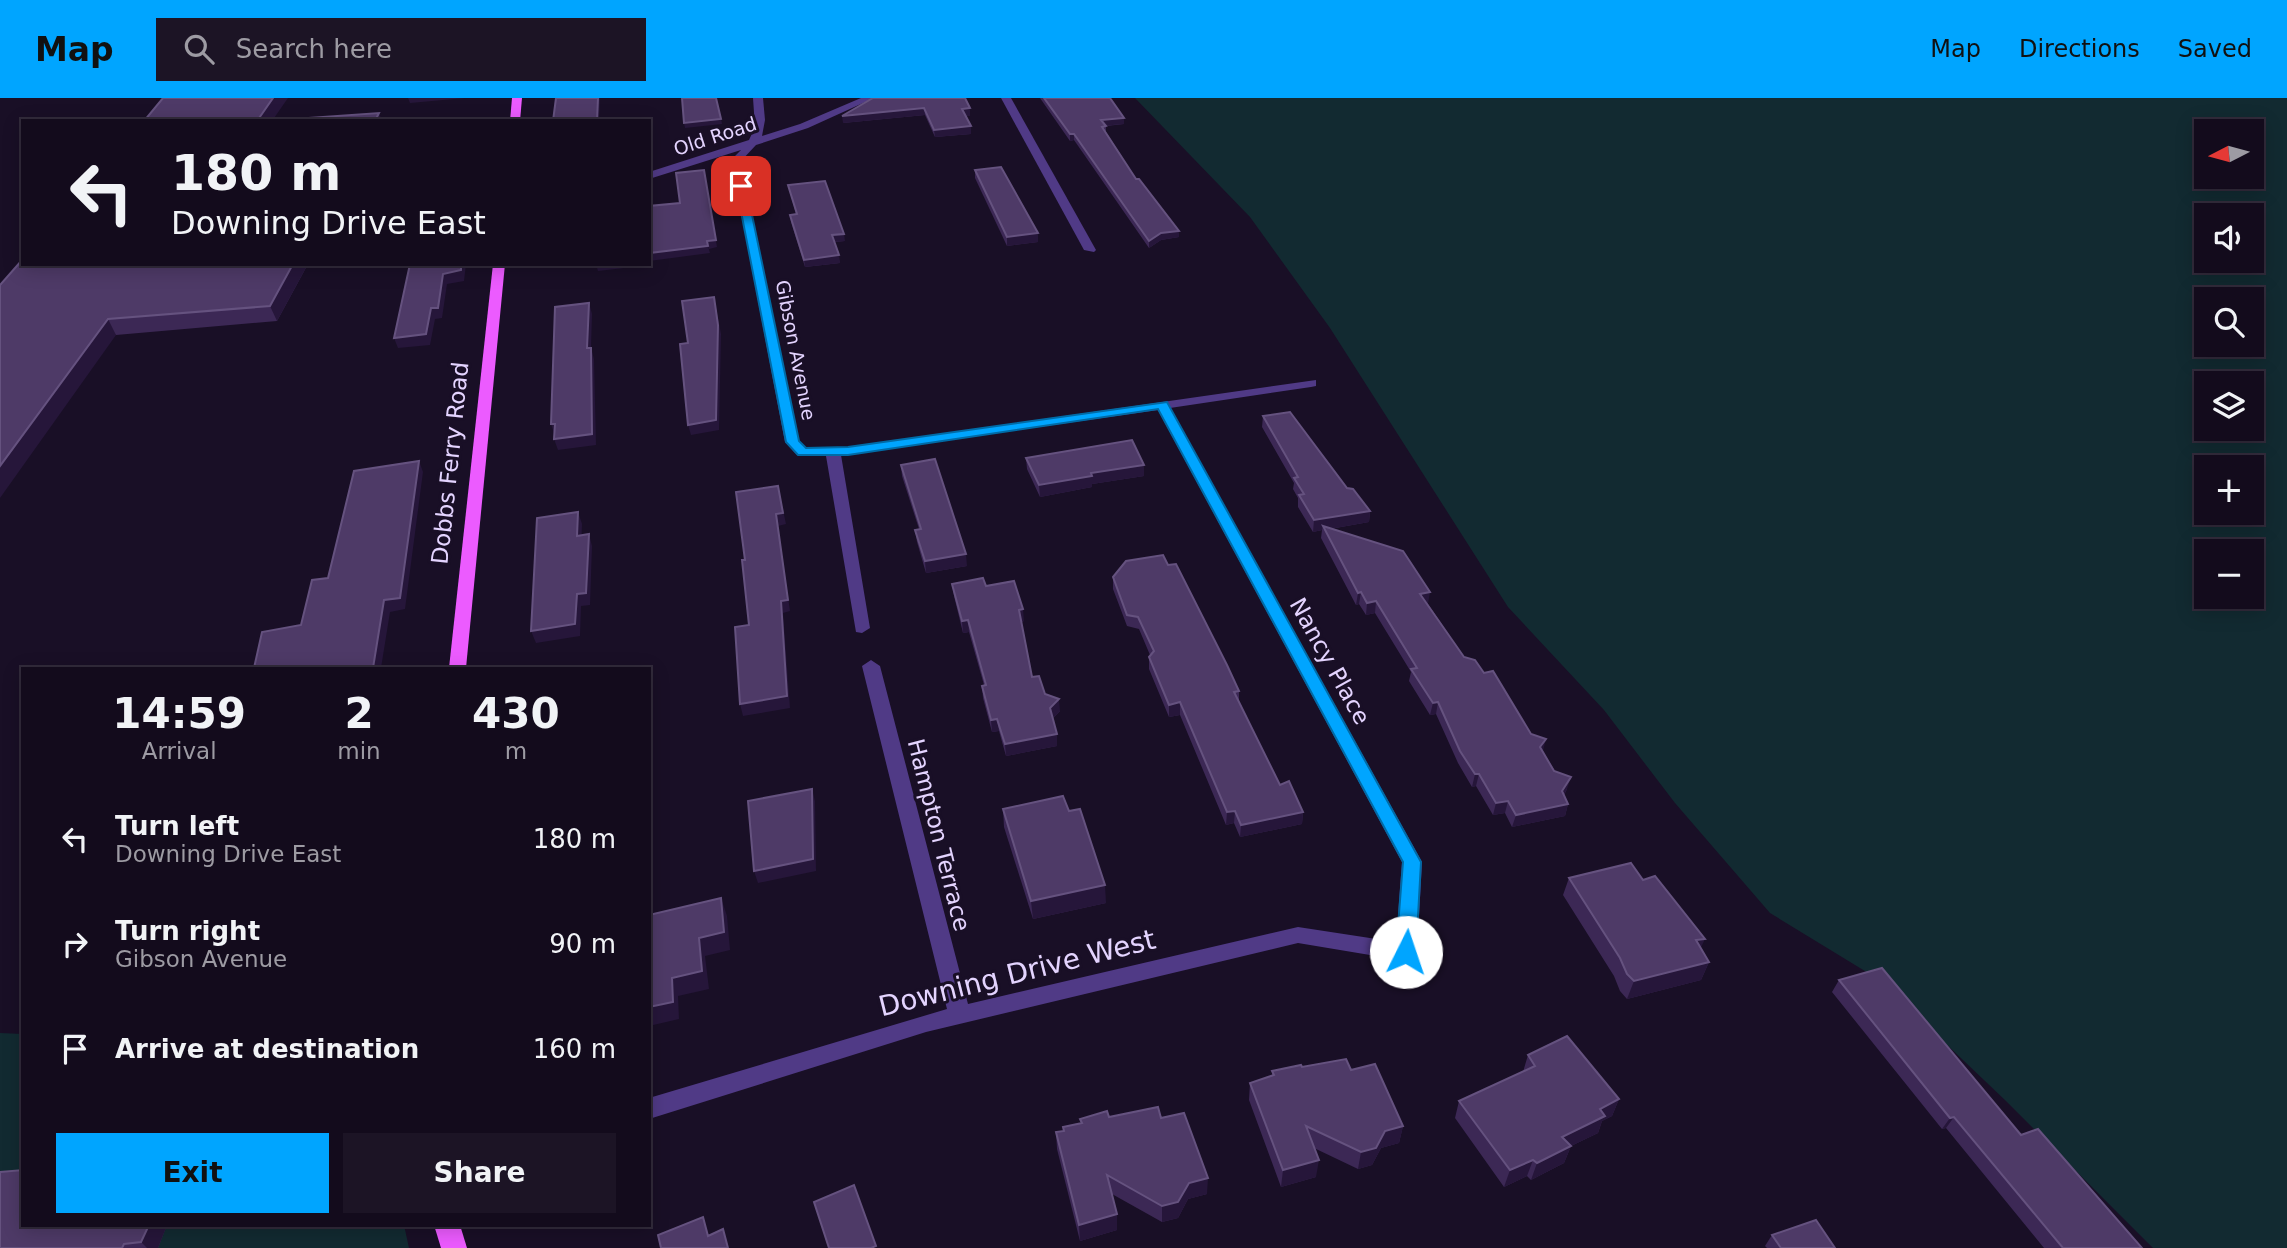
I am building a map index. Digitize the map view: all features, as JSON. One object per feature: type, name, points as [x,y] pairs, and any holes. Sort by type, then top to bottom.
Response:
[{"type":"main road","points":[[515,119],[517,98]]},
{"type":"main road","name":"Dobbs Ferry Road","points":[[457,667],[499,266]]},
{"type":"main road","points":[[448,1227],[454,1248]]},
{"type":"street","name":"Gibson Avenue","points":[[758,98],[760,130],[755,141],[736,160],[792,442],[803,452],[832,452]]},
{"type":"street","name":"Old Road","points":[[651,175],[815,121],[869,98]]},
{"type":"street","points":[[1006,98],[1090,250]]},
{"type":"street","points":[[862,628],[832,452],[1311,383]]},
{"type":"street","name":"Nancy Place","points":[[1162,405],[1412,862],[1406,952]]},
{"type":"street","name":"Hampton Terrace","points":[[871,666],[960,1015]]},
{"type":"street","name":"Downing Drive West","points":[[651,1108],[926,1023],[1298,936],[1406,952]]},
{"type":"shaded area","points":[[1135,98],[2287,98],[2287,1248],[2153,1248],[2006,1101],[1878,979],[1770,913],[1675,803],[1604,710],[1508,607],[1330,328],[1250,217]]},
{"type":"shaded area","points":[[0,1033],[21,1034],[21,1227],[404,1227],[409,1248],[0,1248]]},
{"type":"building","points":[[163,98],[273,98],[258,119],[146,119]]},
{"type":"building","points":[[556,98],[598,98],[597,119],[553,119]]},
{"type":"building","points":[[682,98],[716,98],[721,119],[684,123]]},
{"type":"building","points":[[873,98],[965,98],[970,108],[962,109],[971,126],[934,130],[924,108],[842,116]]},
{"type":"building","points":[[1044,98],[1110,98],[1124,118],[1101,120],[1106,126],[1102,127],[1136,179],[1139,179],[1179,231],[1161,233],[1149,241],[1074,134],[1070,134]]},
{"type":"building","points":[[379,113],[376,119],[294,119]]},
{"type":"building","points":[[1001,167],[1038,233],[1007,237],[975,170]]},
{"type":"building","points":[[704,170],[716,240],[707,241],[708,246],[651,253],[651,206],[680,203],[676,173]]},
{"type":"building","points":[[825,181],[844,234],[832,235],[839,255],[804,260],[790,215],[797,214],[788,185]]},
{"type":"building","points":[[21,261],[21,266],[292,266],[270,306],[108,319],[0,466],[0,285]]},
{"type":"building","points":[[410,266],[461,266],[461,270],[443,274],[438,308],[431,308],[426,334],[394,338]]},
{"type":"building","points":[[714,297],[718,325],[716,420],[688,425],[680,344],[688,343],[682,301]]},
{"type":"building","points":[[589,303],[587,348],[591,348],[592,434],[554,439],[555,424],[551,424],[555,307]]},
{"type":"building","points":[[1290,412],[1347,488],[1353,489],[1370,511],[1314,520],[1299,495],[1304,494],[1294,478],[1298,477],[1263,416]]},
{"type":"building","points":[[1132,440],[1144,465],[1039,485],[1026,458]]},
{"type":"building","points":[[935,459],[966,554],[925,561],[915,530],[921,529],[901,465]]},
{"type":"building","points":[[419,461],[400,598],[384,600],[373,667],[254,667],[262,632],[301,625],[312,580],[328,578],[354,471]]},
{"type":"building","points":[[778,486],[783,513],[776,514],[788,600],[781,601],[787,696],[740,704],[735,627],[749,625],[742,560],[745,560],[736,492]]},
{"type":"building","points":[[578,512],[577,536],[589,534],[586,593],[577,594],[575,624],[531,631],[537,518]]},
{"type":"building","points":[[1323,526],[1403,551],[1430,592],[1420,594],[1464,657],[1475,660],[1484,673],[1493,671],[1531,734],[1546,739],[1540,747],[1554,771],[1571,777],[1562,791],[1568,804],[1516,815],[1508,801],[1496,803],[1479,774],[1475,774],[1460,751],[1438,702],[1433,703],[1411,669],[1417,668],[1376,601],[1367,603],[1361,592],[1358,593]]},
{"type":"building","points":[[1163,555],[1168,565],[1176,564],[1227,665],[1239,691],[1234,692],[1280,785],[1289,781],[1303,812],[1241,825],[1235,811],[1227,812],[1180,702],[1169,705],[1149,657],[1154,651],[1138,617],[1127,615],[1113,577],[1126,561]]},
{"type":"building","points":[[983,578],[986,586],[1014,581],[1023,609],[1019,610],[1032,677],[1039,676],[1045,694],[1059,699],[1050,708],[1057,734],[1005,744],[997,719],[991,720],[982,686],[986,685],[968,620],[962,621],[952,584]]},
{"type":"building","points":[[812,789],[813,859],[754,871],[748,801]]},
{"type":"building","points":[[1063,796],[1069,811],[1080,809],[1105,885],[1031,901],[1003,809]]},
{"type":"building","points":[[1631,863],[1643,880],[1655,876],[1705,939],[1696,940],[1709,962],[1634,981],[1627,974],[1620,958],[1569,878]]},
{"type":"building","points":[[721,898],[724,932],[699,938],[702,971],[672,978],[673,1002],[651,1007],[651,915]]},
{"type":"building","points":[[1882,968],[2021,1135],[2038,1129],[2142,1248],[2063,1248],[1954,1117],[1950,1118],[1839,980]]},
{"type":"building","points":[[1567,1036],[1619,1099],[1600,1109],[1605,1116],[1562,1137],[1571,1146],[1537,1163],[1533,1160],[1510,1170],[1459,1101],[1535,1066],[1528,1055]]},
{"type":"building","points":[[1346,1059],[1351,1070],[1375,1064],[1403,1126],[1385,1131],[1376,1148],[1361,1152],[1306,1126],[1319,1160],[1283,1170],[1250,1083],[1274,1075],[1272,1071]]},
{"type":"building","points":[[1158,1107],[1161,1118],[1184,1113],[1208,1178],[1189,1183],[1178,1202],[1162,1206],[1107,1175],[1117,1214],[1079,1225],[1056,1132],[1064,1131],[1063,1127],[1082,1123],[1080,1119],[1107,1111],[1109,1117]]},
{"type":"building","points":[[21,1170],[21,1227],[148,1227],[141,1242],[124,1244],[122,1248],[0,1248],[0,1172]]},
{"type":"building","points":[[854,1185],[876,1246],[829,1248],[814,1202]]},
{"type":"building","points":[[703,1217],[708,1236],[723,1229],[728,1248],[661,1248],[658,1235]]},
{"type":"building","points":[[1816,1220],[1835,1248],[1781,1248],[1772,1235]]},
{"type":"route","points":[[741,186],[792,442],[803,452],[848,451],[1162,405],[1412,862],[1406,952]]}]
